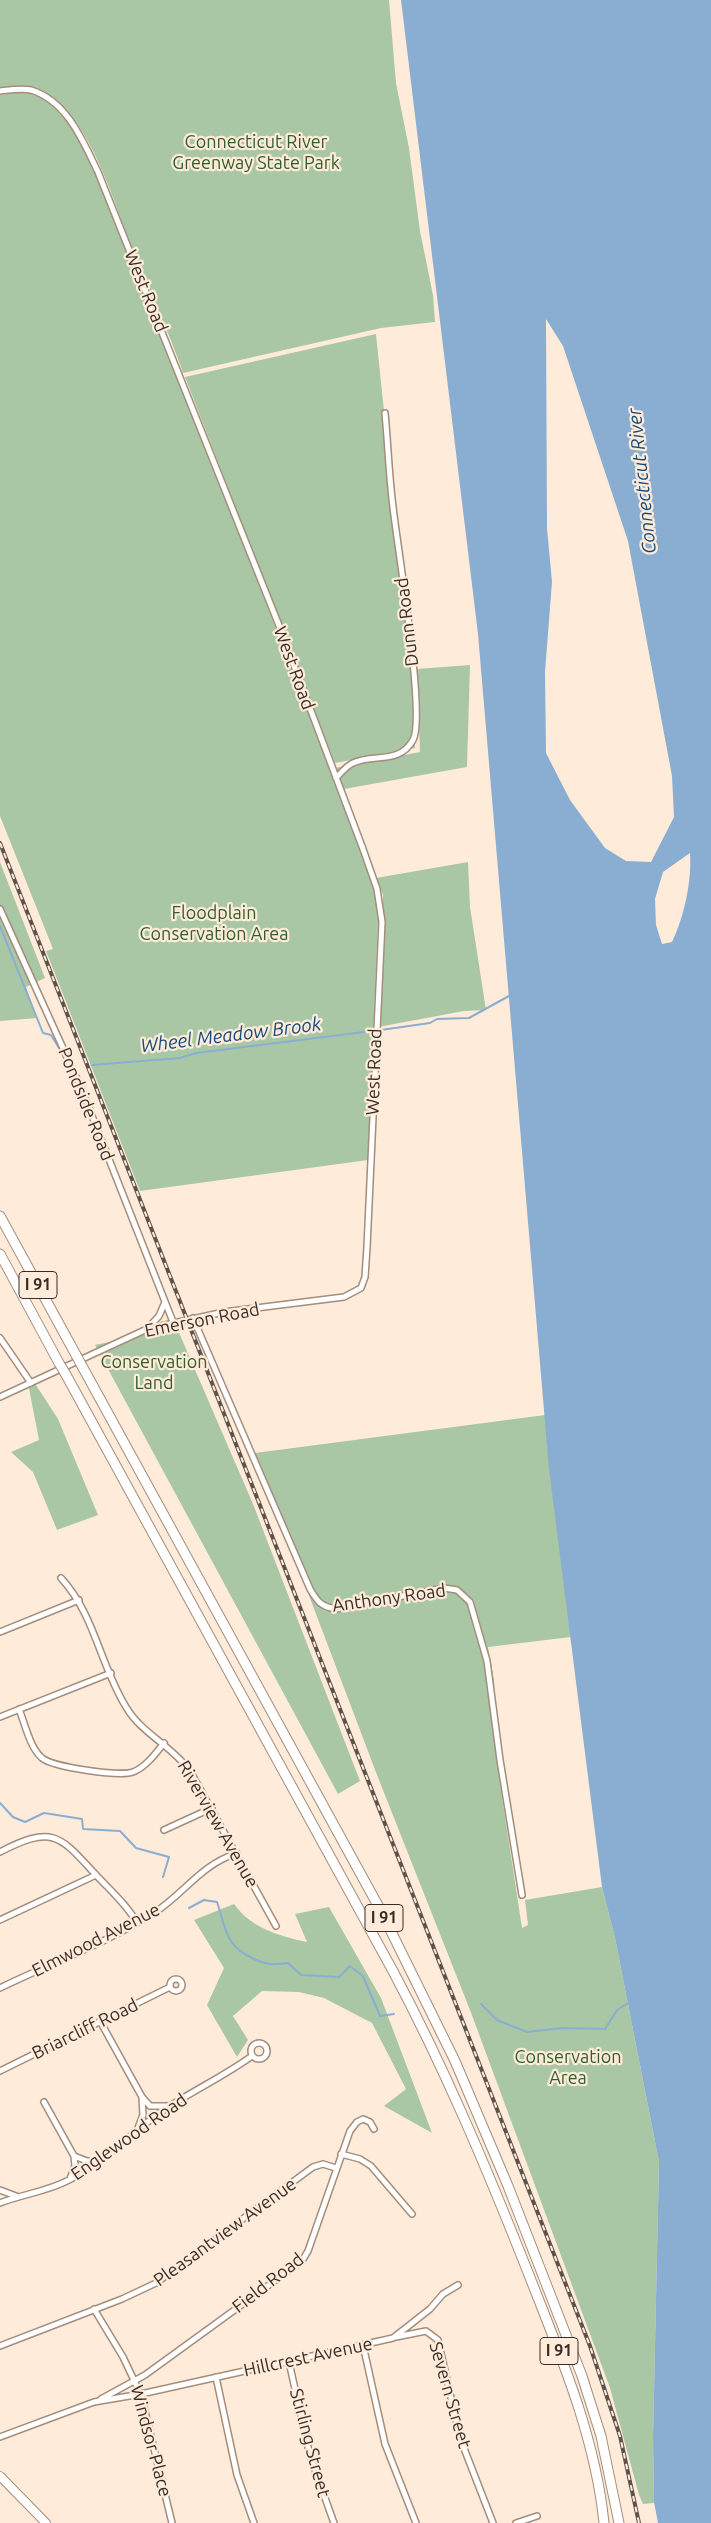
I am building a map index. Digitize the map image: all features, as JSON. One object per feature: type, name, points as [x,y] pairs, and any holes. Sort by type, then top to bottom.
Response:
[{"type":"highway","name":"I 91","points":[[0,1216],[380,1911],[455,2061],[514,2202],[582,2376],[602,2436],[618,2523]]},
{"type":"highway","name":"I 91","points":[[0,1254],[397,1979],[441,2066],[491,2181],[571,2383],[592,2455],[604,2523]]},
{"type":"main road","points":[[0,2476],[46,2523]]},
{"type":"street","name":"West Road","points":[[0,91],[30,90],[49,98],[63,110],[77,131],[98,172],[215,460],[336,778],[376,890],[382,922],[368,1247],[364,1280],[356,1292]]},
{"type":"street","name":"Dunn Road","points":[[336,778],[353,762],[390,758],[400,753],[408,748],[417,731],[412,660],[392,504],[384,413]]},
{"type":"street","name":"Pondside Road","points":[[0,909],[79,1083],[173,1322]]},
{"type":"street","name":"Emerson Road","points":[[0,1397],[147,1329],[193,1318],[340,1298],[356,1292]]},
{"type":"street","points":[[147,1329],[159,1316],[165,1302]]},
{"type":"street","name":"Anthony Road","points":[[193,1318],[304,1575],[318,1602],[324,1607],[336,1609],[444,1588],[457,1590],[470,1602],[487,1662],[500,1760],[522,1895]]},
{"type":"street","points":[[0,1338],[31,1383]]},
{"type":"street","name":"Riverview Avenue","points":[[61,1578],[79,1600],[130,1713],[187,1766],[276,1926]]},
{"type":"street","points":[[0,1632],[79,1600]]},
{"type":"street","points":[[0,1717],[111,1673]]},
{"type":"street","points":[[18,1709],[40,1756],[54,1764],[108,1772],[129,1773],[145,1764],[164,1743]]},
{"type":"street","points":[[164,1830],[212,1808]]},
{"type":"street","points":[[0,1852],[39,1837],[56,1839],[71,1846],[137,1922]]},
{"type":"street","name":"Elmwood Avenue","points":[[0,1988],[137,1922],[175,1898],[192,1879],[208,1867],[236,1853]]},
{"type":"street","points":[[0,1920],[96,1875]]},
{"type":"street","name":"Briarcliff Road","points":[[0,2071],[170,1988]]},
{"type":"street","points":[[100,2021],[142,2097],[153,2106],[170,2106]]},
{"type":"street","name":"Englewood Road","points":[[0,2203],[18,2196],[37,2193],[69,2180],[101,2161],[170,2106],[226,2074],[252,2056]]},
{"type":"street","points":[[135,2134],[143,2115],[142,2097]]},
{"type":"street","points":[[44,2102],[74,2156],[75,2169],[69,2180]]},
{"type":"street","name":"Field Road","points":[[0,2437],[94,2402],[135,2381],[305,2258],[350,2130],[359,2121],[367,2120],[374,2129]]},
{"type":"street","points":[[341,2154],[360,2159],[371,2166],[412,2214]]},
{"type":"street","points":[[74,2156],[87,2161],[101,2161]]},
{"type":"street","name":"Pleasantview Avenue","points":[[0,2346],[160,2281],[313,2166],[323,2164],[336,2168]]},
{"type":"street","points":[[0,2190],[18,2196]]},
{"type":"street","name":"Hillcrest Avenue","points":[[141,2394],[393,2338],[430,2309],[443,2294],[458,2285]]},
{"type":"street","name":"Windsor Place","points":[[94,2309],[141,2394],[172,2523]]},
{"type":"street","name":"Severn Street","points":[[393,2338],[426,2331],[434,2335],[438,2342],[458,2432],[493,2523]]},
{"type":"street","points":[[363,2345],[384,2440],[416,2523]]},
{"type":"street","name":"Stirling Street","points":[[289,2362],[310,2456],[334,2523]]},
{"type":"street","points":[[216,2377],[237,2476],[254,2523]]},
{"type":"street","name":"Field Road","points":[[94,2402],[141,2394]]},
{"type":"street","points":[[516,2523],[537,2516]]},
{"type":"green space","name":"Connecticut River Greenway State Park","points":[[0,0],[389,0],[396,83],[409,148],[420,231],[433,295],[435,322],[381,328],[183,373],[110,189],[90,145],[78,125],[64,107],[43,91],[31,88],[0,90]]},
{"type":"green space","name":"Floodplain Conservation Area","points":[[20,92],[38,94],[52,103],[71,126],[93,164],[182,385],[379,896],[368,1160],[140,1191],[46,951],[53,949],[0,816],[0,95]]},
{"type":"green space","points":[[376,334],[412,682],[415,748],[335,763],[185,377]]},
{"type":"green space","points":[[470,665],[467,767],[344,789],[335,768],[420,752],[417,669]]},
{"type":"green space","points":[[0,862],[45,978],[26,987],[37,1018],[0,1021]]},
{"type":"green space","points":[[468,862],[470,907],[486,1010],[464,1011],[378,1027],[383,895],[376,878]]},
{"type":"green space","name":"Conservation Land","points":[[177,1328],[253,1504],[360,1781],[338,1794],[95,1345]]},
{"type":"green space","name":"Conservation Land","points":[[25,1368],[58,1419],[98,1515],[57,1530],[33,1472],[11,1452],[39,1440]]},
{"type":"green space","name":"Conservation Area","points":[[545,1415],[571,1637],[488,1647],[494,1680],[500,1784],[522,1928],[528,1925],[525,1900],[602,1887],[615,1938],[659,2162],[653,2437],[654,2503],[643,2504],[639,2495],[610,2388],[470,2010],[377,1775],[255,1453]]},
{"type":"green space","points":[[234,1904],[249,1919],[266,1930],[307,1942],[295,1914],[329,1907],[381,1998],[432,2133],[384,2106],[406,2089],[372,2023],[324,1998],[299,1992],[262,1991],[233,2016],[248,2040],[237,2057],[207,2005],[224,1968],[194,1920]]},
{"type":"water","name":"Connecticut River","points":[[401,0],[711,0],[711,2523],[658,2523],[654,2502],[653,2437],[659,2162],[615,1938],[602,1887],[549,1469],[478,634]],"holes":[[[546,319],[563,346],[628,541],[672,776],[674,817],[651,862],[626,861],[605,848],[570,800],[546,753],[545,672],[552,582],[547,528]],[[690,853],[690,875],[680,921],[672,942],[662,944],[656,925],[655,899],[663,872]]]},
{"type":"waterway","name":"Wheel Meadow Brook","points":[[0,926],[43,1033],[51,1035],[64,1056]]},
{"type":"waterway","name":"Wheel Meadow Brook","points":[[381,1030],[430,1023],[437,1019],[469,1018],[509,996]]},
{"type":"waterway","name":"Wheel Meadow Brook","points":[[92,1065],[180,1058],[196,1053],[372,1031]]},
{"type":"waterway","points":[[0,1803],[13,1817],[25,1822],[44,1813],[82,1819],[83,1829],[120,1831],[136,1848],[169,1857],[163,1877]]},
{"type":"waterway","points":[[189,1908],[204,1900],[217,1902],[225,1928],[232,1942],[244,1954],[259,1961],[270,1964],[288,1963],[301,1975],[339,1977],[350,1966],[363,1976],[380,2016],[394,2014]]},
{"type":"waterway","points":[[481,2004],[497,2020],[527,2032],[563,2028],[605,2029],[617,2010],[630,2002]]},
{"type":"railway","points":[[0,843],[590,2346],[620,2436],[639,2523]]}]
